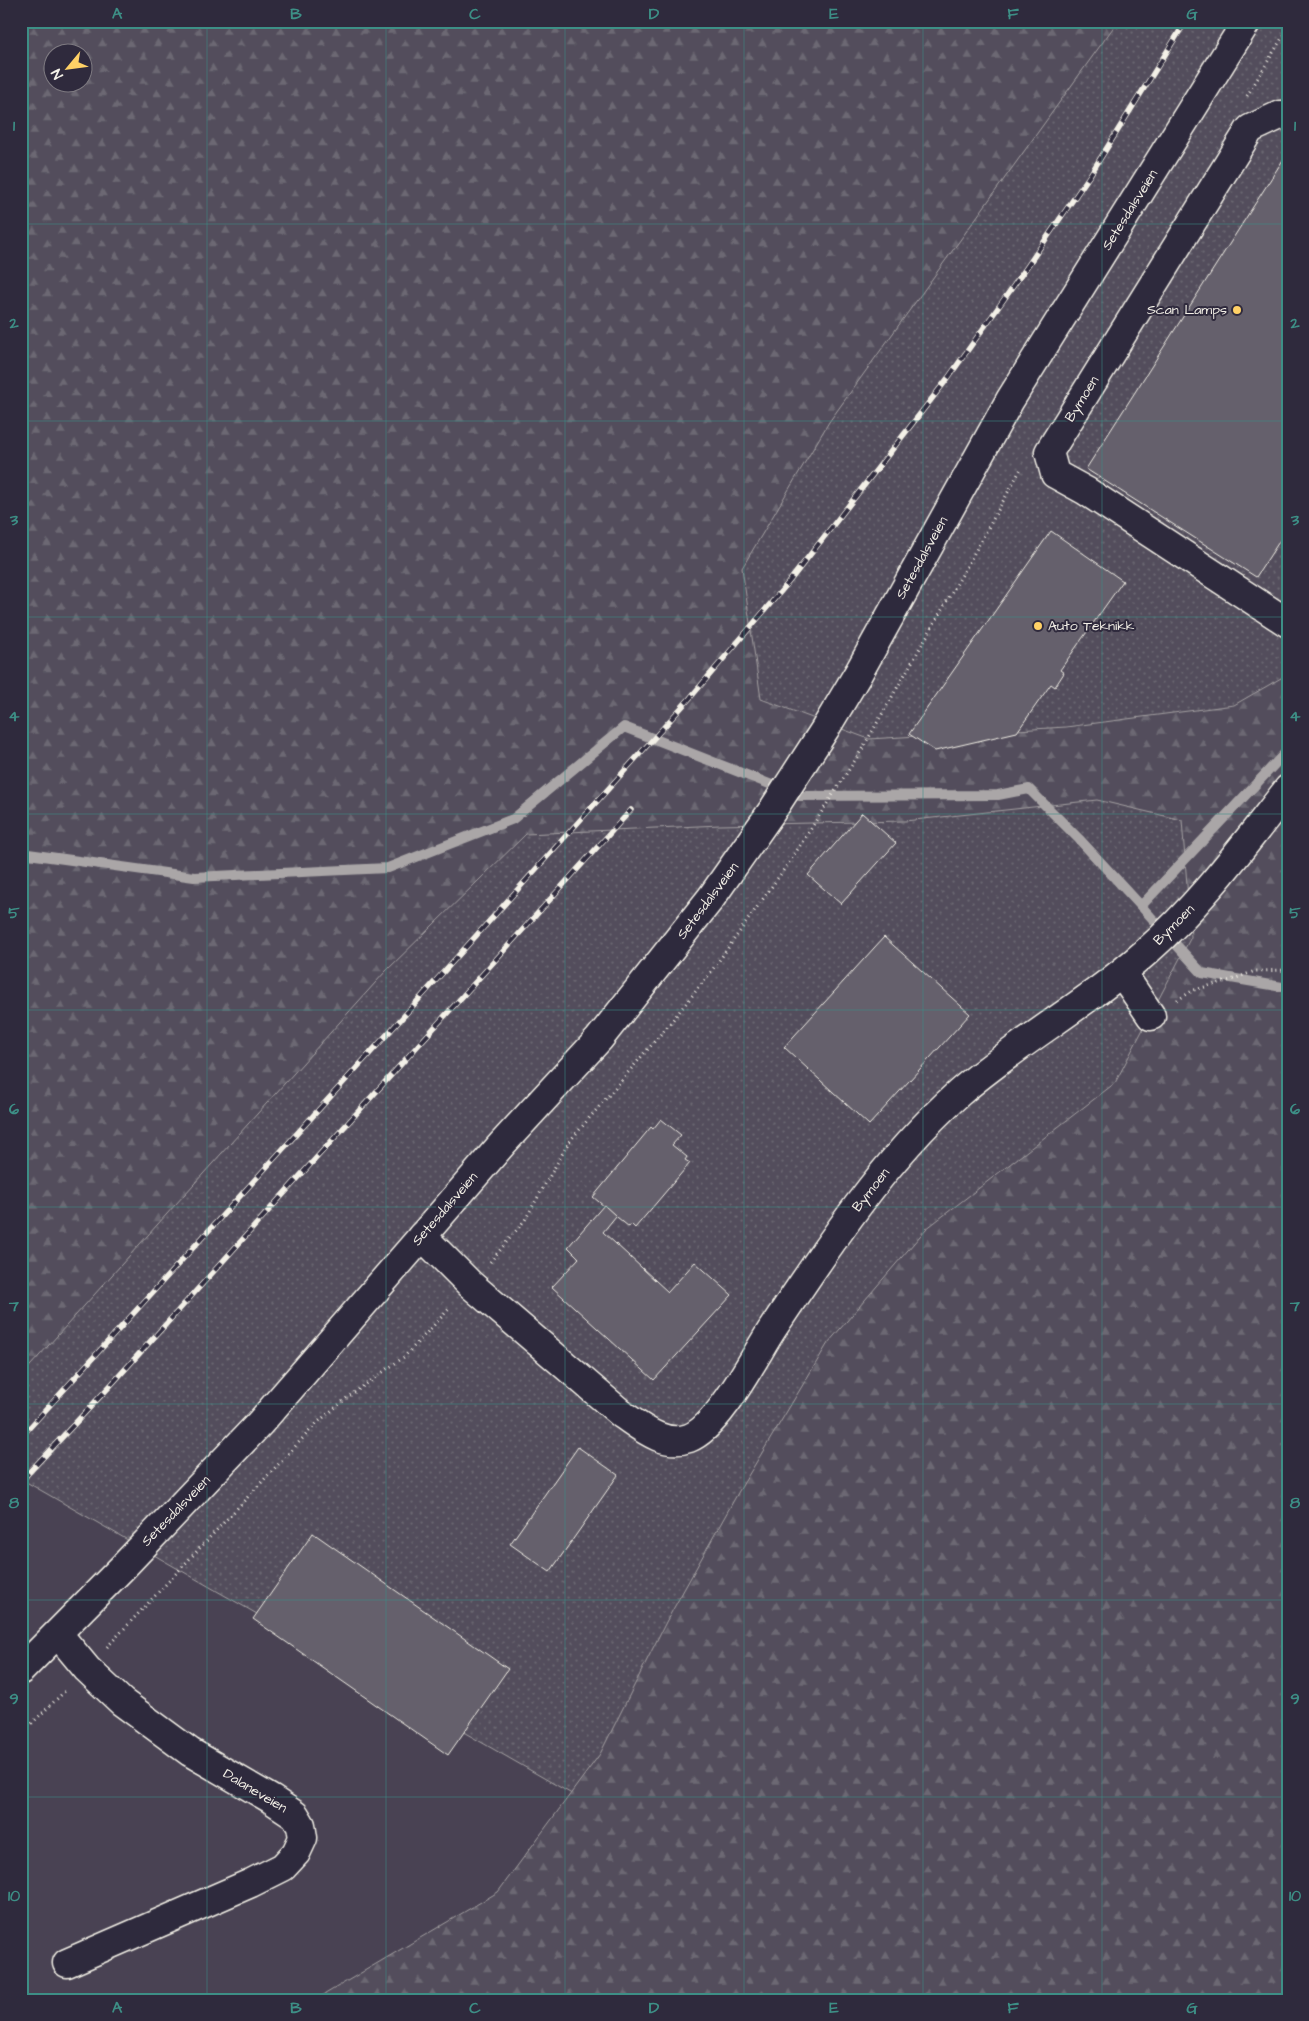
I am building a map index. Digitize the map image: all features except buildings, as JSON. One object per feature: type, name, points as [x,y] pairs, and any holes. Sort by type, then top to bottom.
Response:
[{"type":"main road","name":"Setesdalsveien","points":[[21,1670],[58,1634],[260,1423],[503,1143],[599,1039],[638,993],[711,898],[772,811],[858,672],[1010,400],[1247,21]]},
{"type":"main road","name":"Bymoen","points":[[1287,621],[1086,491],[1055,474],[1049,452],[1250,129],[1280,115],[1288,116]]},
{"type":"main road","name":"Bymoen","points":[[422,1236],[470,1284],[623,1415],[650,1433],[663,1439],[679,1440],[691,1437],[707,1425],[727,1401],[772,1329],[857,1206],[927,1123],[961,1091],[1122,973],[1148,951],[1192,907],[1222,873],[1288,789]]},
{"type":"main road","points":[[1122,973],[1151,1016]]},
{"type":"main road","name":"Dalaneveien","points":[[58,1634],[87,1669],[122,1702],[190,1752],[295,1815],[301,1825],[303,1838],[296,1853],[283,1866],[259,1879],[67,1963]]},
{"type":"path","points":[[1151,1016],[1194,990],[1255,971],[1288,970]]},
{"type":"shaded area","points":[[21,1376],[600,1754],[498,1892],[315,2000],[21,2000]]},
{"type":"green space","points":[[21,21],[1288,21],[1288,2000],[932,2000],[21,1479]]},
{"type":"green space","points":[[21,21],[1118,21],[829,422],[742,568],[761,699],[869,739],[1066,727],[1234,705],[1288,674],[1288,2000],[315,2000],[498,1892],[600,1754],[666,1622],[739,1491],[828,1343],[926,1229],[1115,1083],[1191,937],[1182,820],[1097,800],[905,821],[720,825],[526,834],[385,972],[21,1376]]},
{"type":"waterway","points":[[21,853],[194,877],[388,868],[513,819],[624,727],[800,796],[998,795],[1029,789],[1079,839],[1141,906]]},
{"type":"waterway","points":[[1288,750],[1141,906],[1202,973],[1288,988]]},
{"type":"railway","points":[[21,1437],[690,698],[788,583],[948,378],[1024,271],[1090,175],[1186,21]]},
{"type":"railway","points":[[21,1481],[110,1386],[631,810]]},
{"type":"place","name":"Scan Lamps","points":[[1237,310]]},
{"type":"place","name":"Auto Teknikk","points":[[1038,626]]}]
